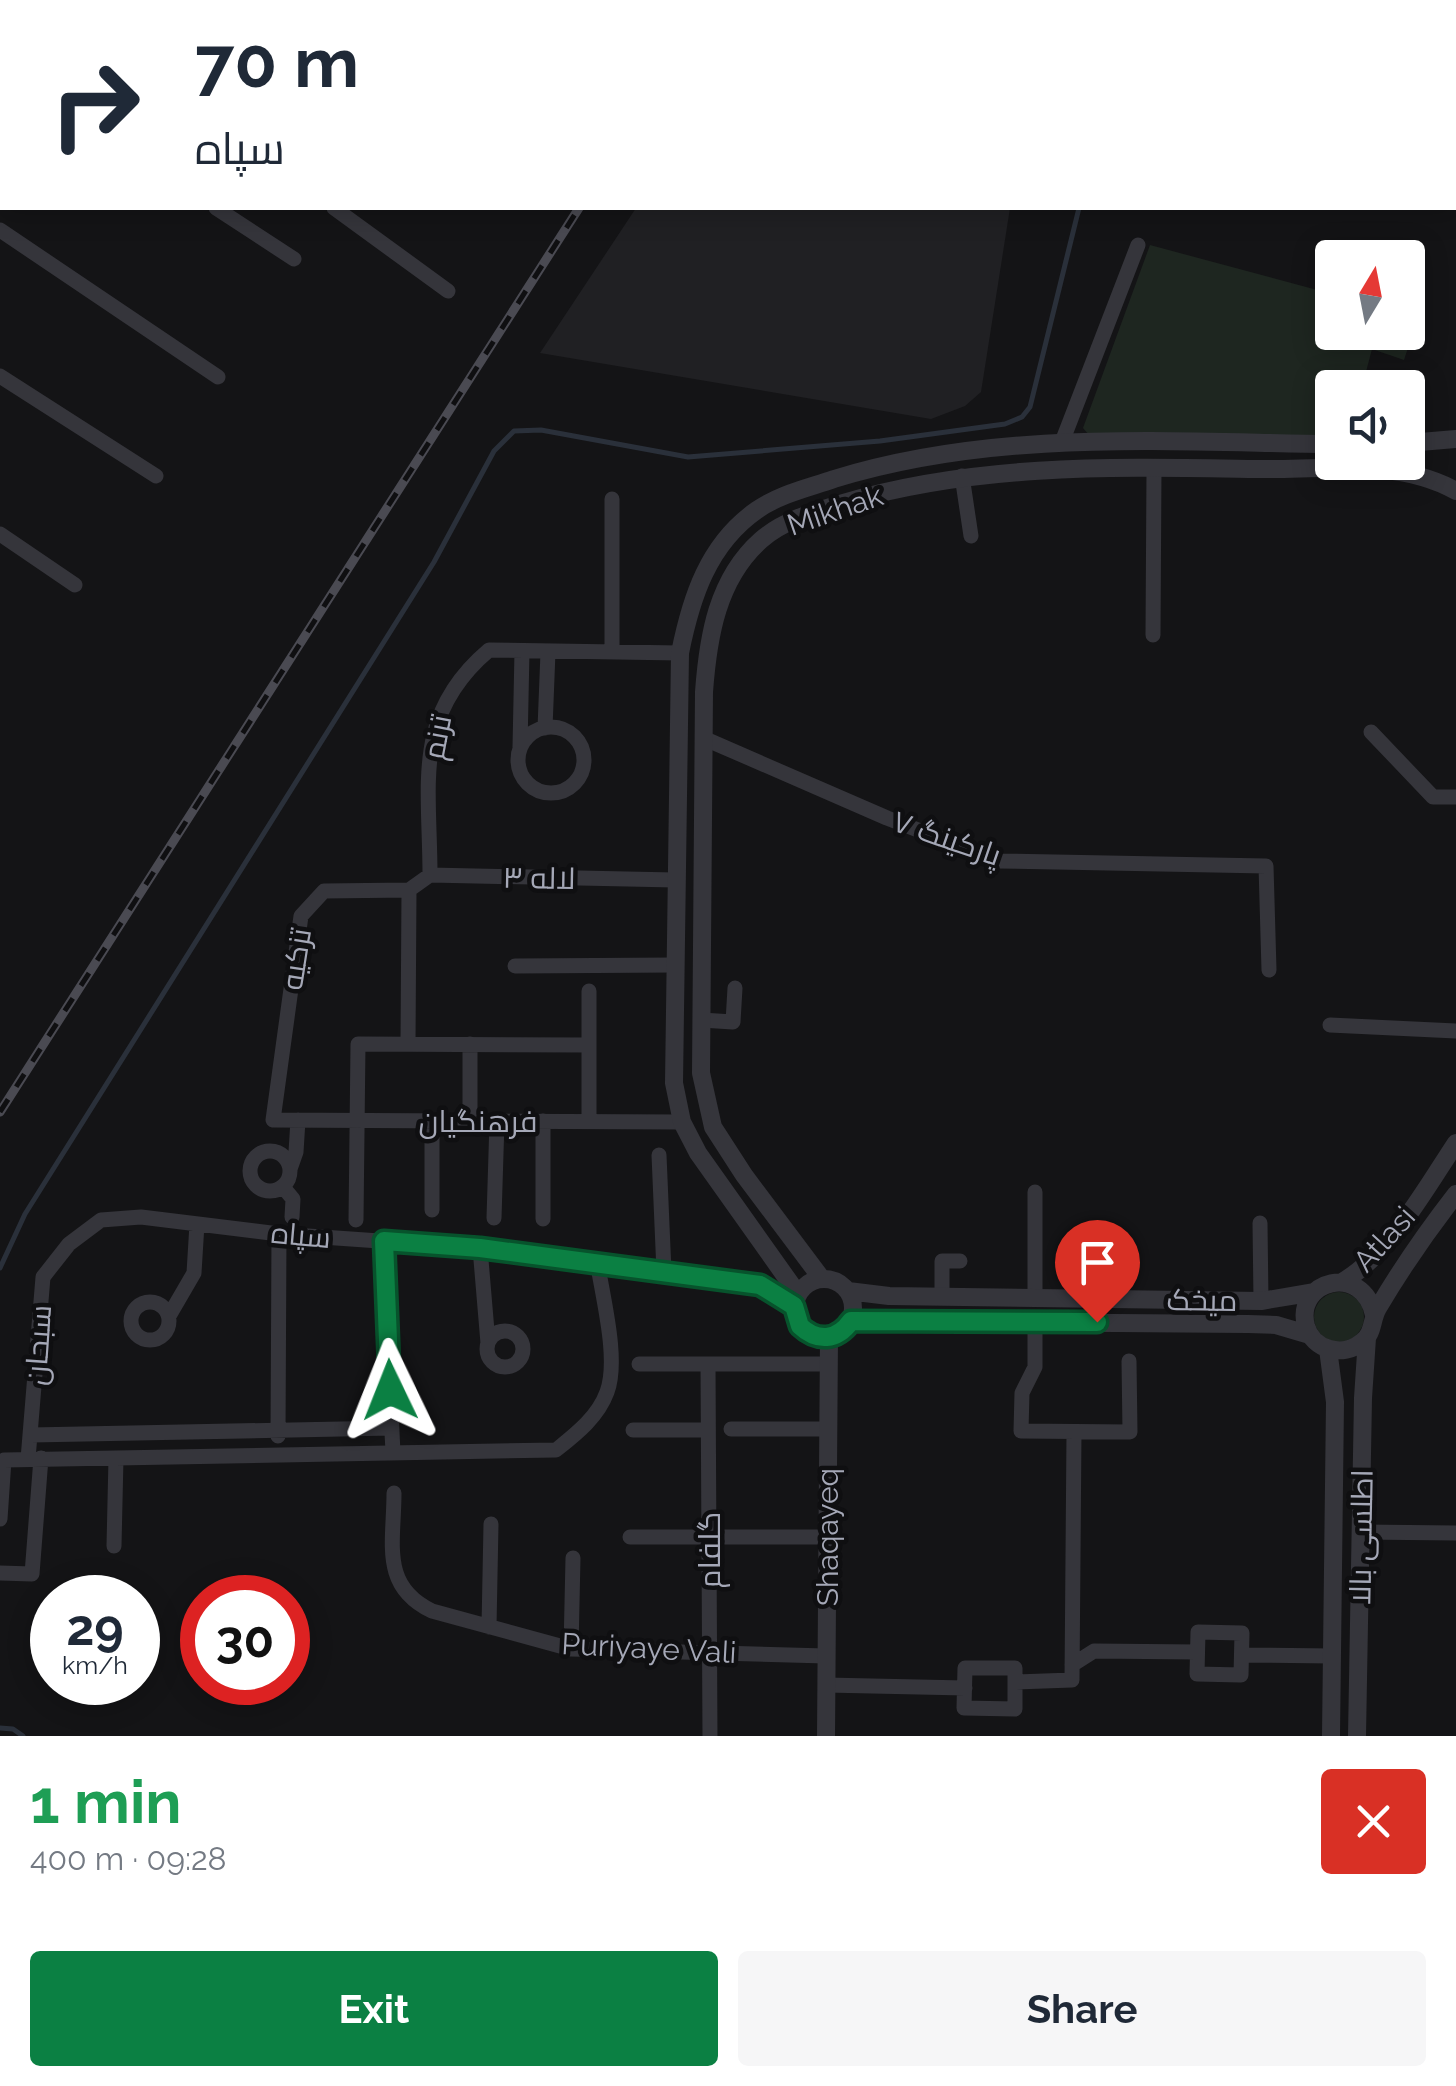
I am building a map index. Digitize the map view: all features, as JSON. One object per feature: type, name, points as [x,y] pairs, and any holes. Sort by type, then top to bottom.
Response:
[{"type":"street","points":[[219,210],[294,258]]},
{"type":"street","points":[[337,210],[448,291]]},
{"type":"street","points":[[0,230],[218,377]]},
{"type":"street","points":[[1062,442],[1138,245]]},
{"type":"street","points":[[0,376],[156,476]]},
{"type":"street","points":[[1425,442],[1456,440]]},
{"type":"street","name":"Mikhak","points":[[796,1300],[698,1153],[682,1122],[674,1083],[680,653],[692,602],[714,555],[756,511],[784,495],[928,455],[1062,442],[1315,444]]},
{"type":"street","name":"Mikhak","points":[[822,1279],[713,1127],[701,1073],[707,646],[716,610],[737,569],[761,540],[794,519],[962,476],[1056,468],[1394,472],[1435,480],[1456,492]]},
{"type":"street","points":[[1153,635],[1154,468]]},
{"type":"street","points":[[962,476],[971,536]]},
{"type":"street","points":[[612,498],[612,652]]},
{"type":"street","points":[[0,534],[75,585]]},
{"type":"street","name":"ترنم","points":[[430,875],[430,745],[444,702],[468,668],[489,650],[680,653]]},
{"type":"street","points":[[520,748],[534,731],[566,730],[580,745],[584,766],[574,784],[554,792],[533,787],[520,770],[520,748],[522,650]]},
{"type":"street","points":[[545,728],[548,652]]},
{"type":"street","points":[[1371,732],[1433,797],[1456,797]]},
{"type":"street","name":"پارکینگ ۷","points":[[703,738],[998,860],[1266,866],[1268,970]]},
{"type":"street","points":[[408,1044],[409,890],[430,875]]},
{"type":"street","name":"لاله ۳","points":[[430,875],[675,880]]},
{"type":"street","name":"تزکیه","points":[[273,1120],[301,916],[324,890],[409,890]]},
{"type":"street","points":[[515,966],[674,965]]},
{"type":"street","points":[[701,1020],[734,1022],[735,988]]},
{"type":"street","points":[[589,1121],[590,991]]},
{"type":"street","points":[[1330,1025],[1456,1031]]},
{"type":"street","points":[[356,1220],[358,1044],[589,1045]]},
{"type":"street","points":[[470,1044],[470,1120]]},
{"type":"street","name":"فرهنگیان","points":[[273,1120],[682,1122]]},
{"type":"street","points":[[290,1169],[284,1157],[272,1151],[259,1154],[250,1164],[250,1177],[258,1188],[270,1192],[283,1187],[290,1169],[296,1152],[298,1120]]},
{"type":"street","points":[[432,1120],[432,1210]]},
{"type":"street","points":[[494,1218],[496,1121]]},
{"type":"street","points":[[543,1121],[543,1219]]},
{"type":"street","name":"Atlasi","points":[[1342,1282],[1372,1260],[1456,1143]]},
{"type":"street","points":[[660,1155],[664,1272]]},
{"type":"street","points":[[283,1187],[293,1199],[292,1217]]},
{"type":"street","points":[[1036,1192],[1034,1367],[1022,1393],[1021,1431],[1130,1432],[1128,1361]]},
{"type":"street","name":"Atlasi","points":[[1374,1314],[1456,1194]]},
{"type":"street","name":"سپاه","points":[[101,1220],[142,1217],[279,1234],[480,1248],[760,1285],[796,1300]]},
{"type":"street","name":"سبحان","points":[[0,1574],[32,1574],[35,1459],[31,1435],[43,1277],[69,1244],[101,1220]]},
{"type":"street","points":[[1260,1223],[1261,1301]]},
{"type":"street","points":[[169,1316],[194,1273],[197,1224]]},
{"type":"street","points":[[278,1455],[279,1234]]},
{"type":"street","points":[[384,1241],[394,1452]]},
{"type":"street","points":[[480,1248],[488,1343]]},
{"type":"street","points":[[942,1297],[942,1262],[960,1261]]},
{"type":"street","points":[[0,1519],[4,1460],[556,1450],[585,1427],[607,1392],[611,1364],[598,1266]]},
{"type":"street","points":[[822,1279],[837,1282],[848,1291],[853,1306],[851,1321],[842,1332],[828,1338],[818,1337],[800,1326],[796,1300],[806,1285],[822,1279]]},
{"type":"street","points":[[1342,1282],[1368,1296],[1374,1314],[1367,1338],[1349,1350],[1328,1349],[1310,1335],[1305,1312],[1315,1292],[1342,1282]]},
{"type":"street","name":"میخک","points":[[848,1291],[942,1297],[1261,1301],[1315,1292]]},
{"type":"street","name":"میخک","points":[[851,1321],[1262,1324],[1310,1335]]},
{"type":"street","name":"Shaqayeq","points":[[826,1736],[828,1338]]},
{"type":"street","name":"اطلسی بالا","points":[[1357,1736],[1367,1338]]},
{"type":"street","name":"اطلسی بالا","points":[[1328,1349],[1334,1402],[1331,1736]]},
{"type":"street","points":[[639,1364],[828,1364]]},
{"type":"street","name":"گلفام","points":[[708,1364],[710,1736]]},
{"type":"street","points":[[31,1435],[391,1428]]},
{"type":"street","points":[[730,1429],[828,1429]]},
{"type":"street","points":[[633,1430],[708,1430]]},
{"type":"street","points":[[1016,1682],[1072,1680],[1074,1432]]},
{"type":"street","points":[[114,1546],[116,1458]]},
{"type":"street","name":"Puriyaye Vali","points":[[394,1493],[394,1570],[412,1601],[432,1611],[571,1649],[826,1656]]},
{"type":"street","points":[[489,1626],[491,1524]]},
{"type":"street","points":[[1361,1532],[1456,1534]]},
{"type":"street","points":[[630,1538],[818,1537]]},
{"type":"street","points":[[571,1649],[573,1558]]},
{"type":"street","points":[[1198,1632],[1242,1633],[1242,1675],[1197,1674],[1197,1652],[1198,1632]]},
{"type":"street","points":[[1072,1665],[1094,1650],[1197,1652]]},
{"type":"street","points":[[1242,1654],[1332,1656]]},
{"type":"street","points":[[965,1668],[1016,1668],[1016,1682],[1015,1709],[964,1708],[965,1668]]},
{"type":"street","points":[[826,1685],[965,1688]]},
{"type":"shaded area","points":[[635,210],[1010,210],[981,392],[965,406],[931,419],[540,353]]},
{"type":"shaded area","points":[[1150,245],[1315,289],[1315,350],[1372,350],[1366,370],[1315,370],[1315,435],[1089,435],[1083,428]]},
{"type":"shaded area","points":[[1375,350],[1407,350],[1404,360]]},
{"type":"shaded area","points":[[1339,1292],[1357,1299],[1364,1317],[1357,1335],[1339,1342],[1321,1335],[1314,1317],[1321,1299]]},
{"type":"waterway","points":[[0,1268],[25,1214],[434,562],[494,451],[514,431],[541,430],[688,457],[880,441],[1005,424],[1022,417],[1030,407],[1079,210]]},
{"type":"waterway","points":[[0,1728],[13,1729],[23,1736]]},
{"type":"railway","points":[[0,1112],[578,210]]},
{"type":"route","points":[[390,1390],[384,1241],[480,1248],[760,1285],[794,1306],[800,1326],[818,1337],[836,1335],[851,1321],[1097,1322]]}]
